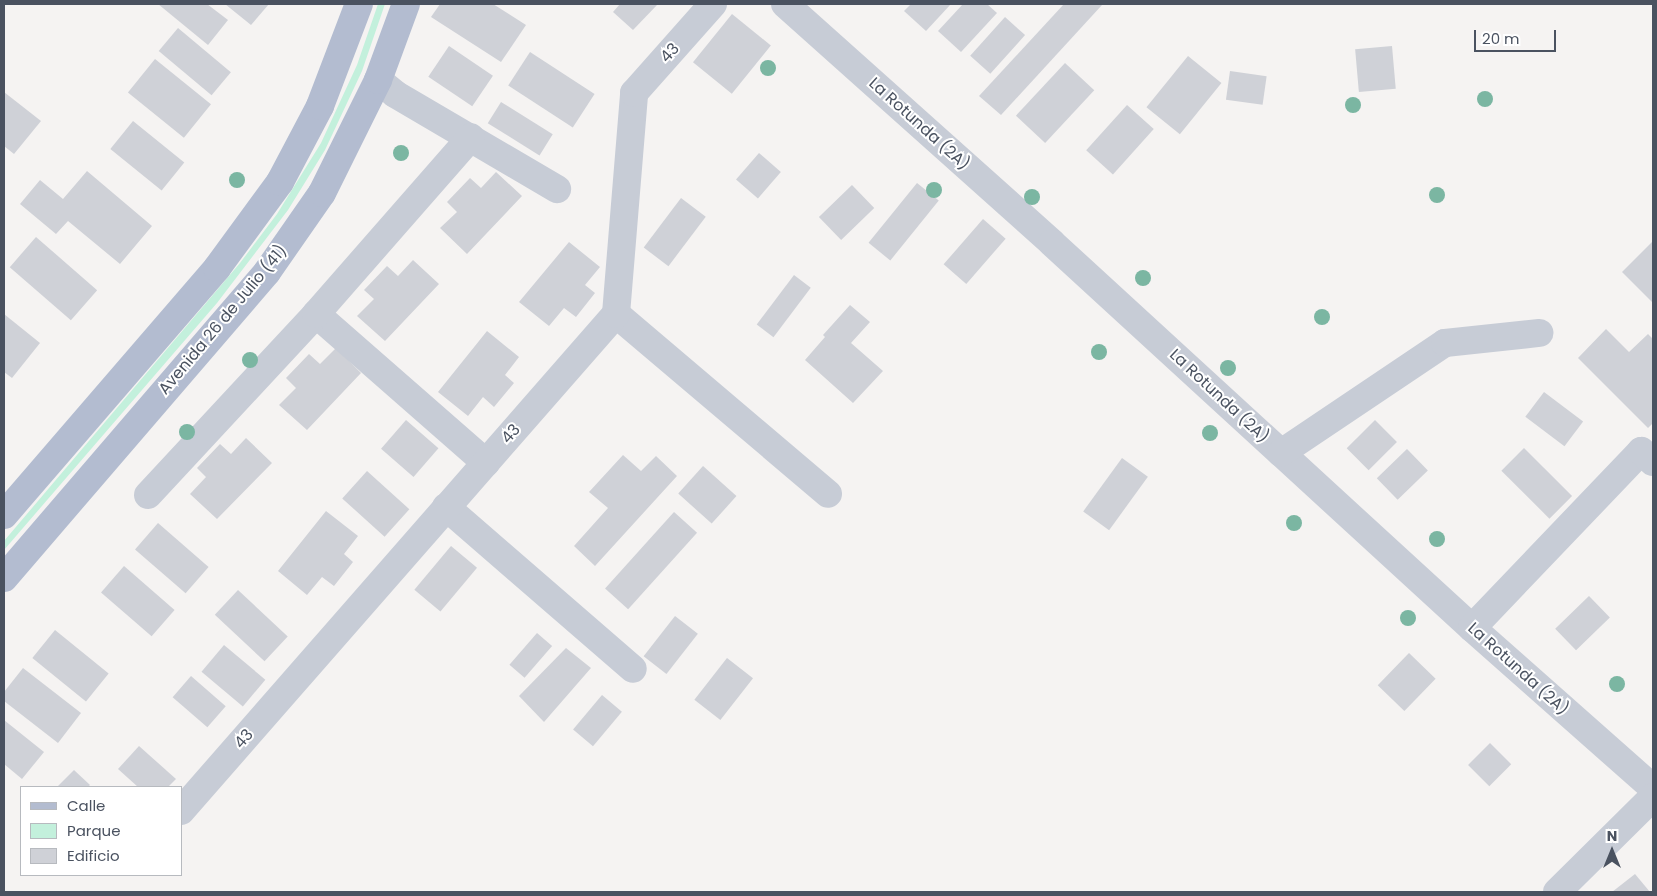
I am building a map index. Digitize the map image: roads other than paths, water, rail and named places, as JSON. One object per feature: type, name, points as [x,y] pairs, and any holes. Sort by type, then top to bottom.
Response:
[{"type":"main road","points":[[4,515],[217,268],[280,182],[320,106],[359,4]]},
{"type":"main road","name":"Avenida 26 de Julio (41)","points":[[4,578],[267,272],[322,193],[378,80],[406,4]]},
{"type":"street","name":"43","points":[[182,810],[616,314],[634,93],[713,4]]},
{"type":"street","name":"La Rotunda (2A)","points":[[786,4],[1052,243],[1472,628],[1653,788]]},
{"type":"street","points":[[378,80],[395,94],[557,189]]},
{"type":"street","points":[[148,495],[316,314],[471,138]]},
{"type":"street","points":[[316,314],[486,463]]},
{"type":"street","points":[[616,314],[828,494]]},
{"type":"street","points":[[1281,453],[1445,343],[1539,333]]},
{"type":"street","points":[[1472,628],[1647,457]]},
{"type":"street","points":[[446,508],[633,669]]},
{"type":"street","points":[[1558,892],[1653,797]]}]
